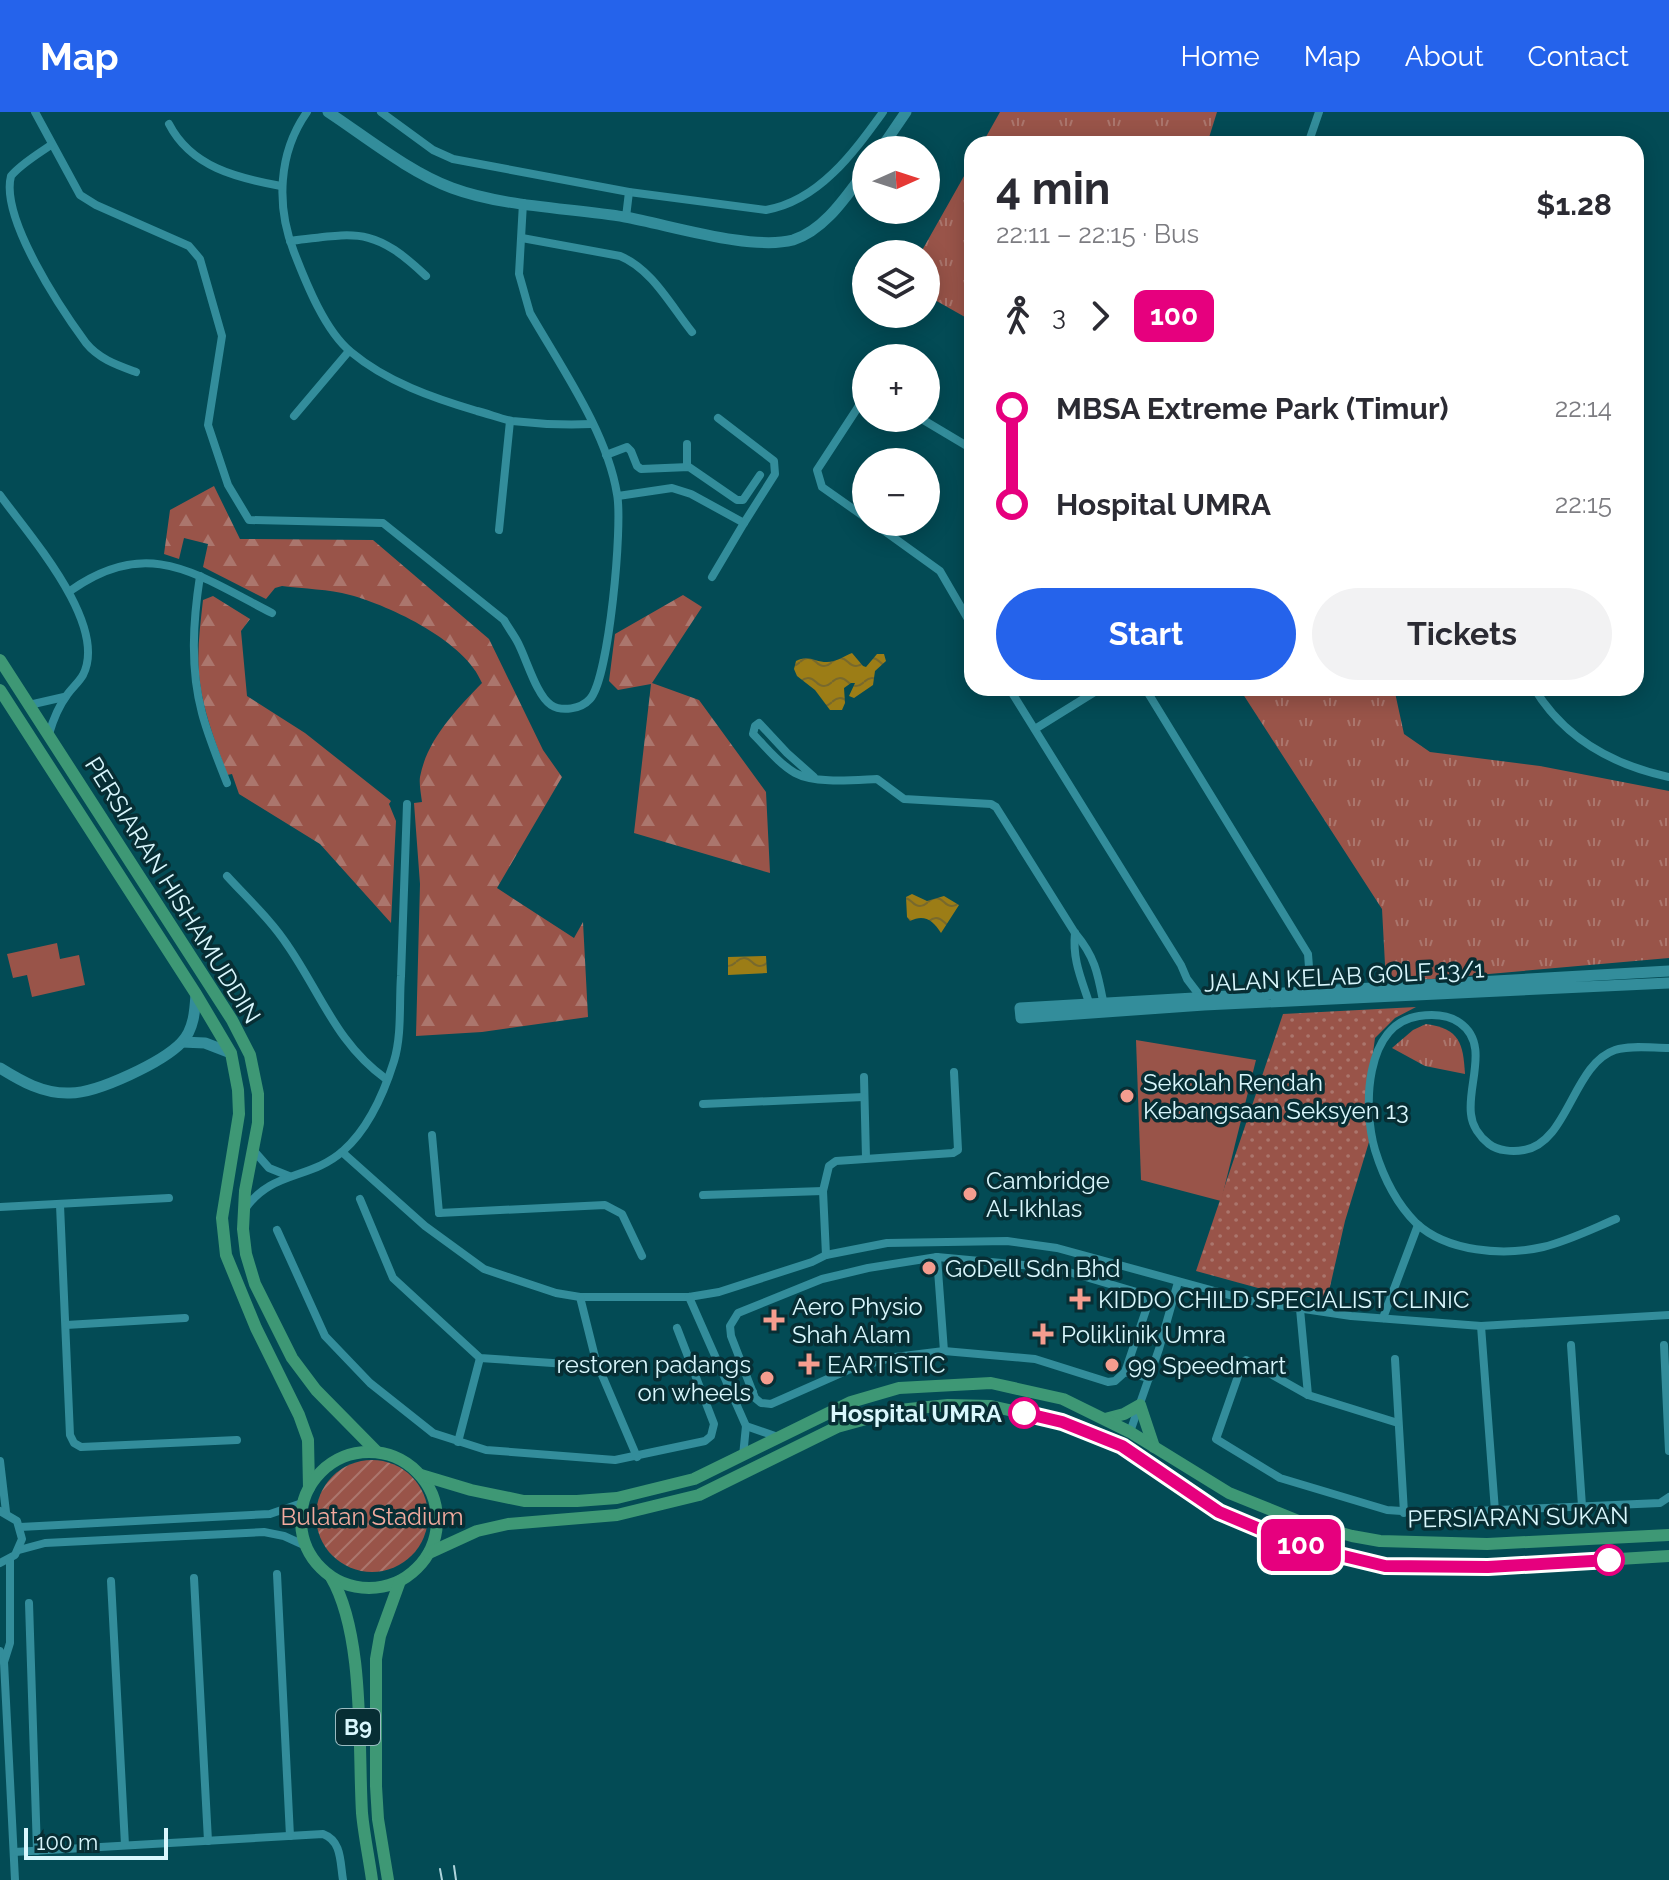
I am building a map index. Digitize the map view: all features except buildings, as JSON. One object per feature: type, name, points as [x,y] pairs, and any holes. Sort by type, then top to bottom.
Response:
[{"type":"main road","name":"PERSIARAN HISHAMUDDIN","points":[[0,660],[232,1020],[250,1055],[258,1094],[258,1123],[243,1210],[246,1254],[255,1284],[292,1358],[316,1390],[377,1452]]},
{"type":"main road","name":"PERSIARAN HISHAMUDDIN","points":[[0,690],[231,1053],[239,1114],[222,1218],[226,1255],[308,1440],[309,1488]]},
{"type":"main road","name":"PERSIARAN SUKAN","points":[[421,1475],[524,1501],[617,1498],[694,1479],[851,1402],[899,1388],[991,1383],[1063,1399],[1130,1432],[1229,1493],[1301,1522],[1380,1541],[1487,1544],[1669,1535]]},
{"type":"main road","name":"PERSIARAN SUKAN","points":[[429,1553],[477,1531],[508,1524],[617,1515],[699,1495],[837,1427],[899,1410],[948,1405],[991,1406],[1062,1422],[1106,1439],[1140,1458],[1219,1512],[1298,1545],[1385,1566],[1488,1567],[1669,1556]]},
{"type":"main road","points":[[1105,1419],[1124,1414],[1140,1405],[1154,1447]]},
{"type":"main road","points":[[1106,1439],[1130,1432],[1131,1442],[1140,1458]]},
{"type":"main road","points":[[306,1546],[301,1522],[302,1503],[321,1471],[337,1459],[356,1452],[377,1452],[401,1460],[421,1475],[432,1493],[437,1513],[436,1533],[429,1553]]},
{"type":"main road","name":"B9","points":[[306,1546],[341,1594],[353,1648],[363,1818],[372,1880]]},
{"type":"main road","name":"B9","points":[[388,1880],[375,1780],[376,1659],[387,1614],[400,1581],[411,1574],[429,1553]]},
{"type":"main road","points":[[331,1577],[353,1586],[377,1588],[400,1581]]},
{"type":"street","points":[[35,112],[74,188],[87,201],[189,246],[200,259],[222,336],[208,425],[228,485],[249,520],[383,523],[504,620],[545,700],[555,708],[566,709],[580,706],[590,699],[597,687],[619,545],[618,496],[606,455],[592,424],[530,313],[519,274],[523,203]]},
{"type":"street","points":[[328,112],[439,182],[477,195],[626,217],[756,243],[795,239],[814,229],[852,188]]},
{"type":"street","points":[[381,112],[433,150],[453,159],[629,192],[749,209],[782,207],[823,182],[854,152],[883,112]]},
{"type":"street","points":[[890,136],[906,112]]},
{"type":"street","points":[[1311,136],[1319,112]]},
{"type":"street","points":[[303,118],[289,150],[281,186],[283,210],[290,241],[320,310],[349,351],[427,396],[510,421],[592,424]]},
{"type":"street","points":[[169,124],[177,140],[189,153],[205,163],[227,173],[281,186]]},
{"type":"street","points":[[4,211],[5,187],[11,176],[51,145]]},
{"type":"street","points":[[626,217],[629,192]]},
{"type":"street","points":[[10,234],[22,257],[94,353],[136,372]]},
{"type":"street","points":[[290,241],[341,235],[373,238],[400,252],[426,276]]},
{"type":"street","points":[[522,238],[620,256],[632,261],[644,270],[692,332]]},
{"type":"street","points":[[294,416],[349,351]]},
{"type":"street","points":[[852,416],[817,470],[822,487],[852,508]]},
{"type":"street","points":[[712,577],[775,474],[774,461],[718,418]]},
{"type":"street","points":[[499,530],[510,421]]},
{"type":"street","points":[[940,430],[964,444]]},
{"type":"street","points":[[687,444],[687,466]]},
{"type":"street","points":[[606,455],[627,447],[641,469],[687,466],[737,500],[743,500],[760,475]]},
{"type":"street","points":[[618,496],[672,488],[691,494],[744,523]]},
{"type":"street","points":[[0,495],[70,591],[86,641],[83,675],[65,697],[49,734]]},
{"type":"street","points":[[891,536],[940,571],[964,612]]},
{"type":"street","points":[[70,591],[111,567],[140,562],[169,564],[200,576],[272,613]]},
{"type":"street","points":[[200,576],[195,608],[194,672],[202,713],[227,783]]},
{"type":"street","points":[[1014,696],[1204,1002]]},
{"type":"street","points":[[1035,729],[1088,696]]},
{"type":"street","points":[[1150,696],[1308,954],[1317,995],[1669,971]]},
{"type":"street","points":[[1539,696],[1549,711],[1581,739],[1614,761],[1669,777]]},
{"type":"street","points":[[29,705],[65,697]]},
{"type":"street","points":[[814,777],[787,753],[765,727],[759,723],[755,726],[753,734],[797,774],[830,781],[877,779],[904,799],[991,804],[996,807],[1075,933],[1090,951],[1105,1008]]},
{"type":"street","points":[[243,1210],[263,1187],[308,1172],[342,1152],[361,1131],[374,1109],[394,1060],[399,1021],[407,804]]},
{"type":"street","points":[[227,876],[280,934],[347,1045],[386,1079]]},
{"type":"street","points":[[1075,933],[1076,970],[1090,1008]]},
{"type":"street","name":"JALAN KELAB GOLF 13/1","points":[[1021,1018],[1090,1008],[1317,995],[1669,983]]},
{"type":"street","points":[[0,1068],[36,1087],[70,1093],[95,1090],[117,1082],[182,1042],[192,1021],[196,994]]},
{"type":"street","points":[[1616,1219],[1541,1247],[1489,1251],[1463,1247],[1418,1225],[1394,1194],[1375,1149],[1371,1124],[1371,1072],[1386,1037],[1397,1025],[1417,1016],[1453,1019],[1466,1027],[1474,1039],[1476,1056],[1471,1107],[1475,1126],[1481,1138],[1494,1148],[1513,1151],[1537,1146],[1555,1128],[1602,1056],[1617,1049],[1669,1048]]},
{"type":"street","points":[[182,1042],[205,1043],[231,1053]]},
{"type":"street","points":[[826,1255],[823,1191],[829,1166],[836,1161],[953,1153],[958,1150],[954,1072]]},
{"type":"street","points":[[864,1077],[866,1158]]},
{"type":"street","points":[[703,1104],[864,1097]]},
{"type":"street","points":[[432,1135],[439,1213]]},
{"type":"street","points":[[254,1151],[269,1168],[290,1177]]},
{"type":"street","points":[[342,1152],[425,1226],[484,1269],[522,1283],[580,1297],[689,1297],[719,1292],[826,1255],[887,1243],[1007,1241],[1057,1248],[1251,1301],[1300,1309],[1481,1326],[1669,1315]]},
{"type":"street","points":[[703,1195],[823,1191]]},
{"type":"street","points":[[0,1207],[169,1198]]},
{"type":"street","points":[[360,1199],[393,1278],[480,1358],[582,1365],[596,1361]]},
{"type":"street","points":[[60,1205],[70,1435],[74,1443],[81,1447],[237,1440]]},
{"type":"street","points":[[425,1226],[439,1213],[605,1205],[622,1214],[642,1256]]},
{"type":"street","points":[[1383,1318],[1418,1225]]},
{"type":"street","points":[[277,1230],[325,1336],[370,1383],[433,1433],[486,1450],[615,1460],[705,1441],[714,1430],[677,1328]]},
{"type":"street","points":[[1055,1268],[1057,1248]]},
{"type":"street","points":[[937,1257],[944,1351]]},
{"type":"street","points":[[937,1257],[1055,1268],[1140,1293],[1146,1310],[1121,1378],[1108,1382],[1035,1359],[944,1351],[895,1357],[848,1370],[771,1404],[761,1403],[753,1392],[731,1336],[730,1326],[738,1313],[822,1279],[868,1268],[937,1257]]},
{"type":"street","points":[[812,1262],[822,1279]]},
{"type":"street","points":[[1130,1432],[1178,1282]]},
{"type":"street","points":[[580,1297],[596,1361],[637,1457]]},
{"type":"street","points":[[689,1297],[746,1426],[743,1456]]},
{"type":"street","points":[[1300,1309],[1308,1395]]},
{"type":"street","points":[[66,1325],[185,1318]]},
{"type":"street","points":[[1481,1326],[1495,1511]]},
{"type":"street","points":[[1571,1345],[1582,1506]]},
{"type":"street","points":[[1664,1345],[1669,1451]]},
{"type":"street","points":[[458,1442],[480,1358]]},
{"type":"street","points":[[1395,1359],[1404,1513]]},
{"type":"street","points":[[1398,1423],[1308,1395],[1246,1360],[1216,1439],[1280,1478],[1333,1496],[1404,1513],[1660,1503],[1669,1497]]},
{"type":"street","points":[[1125,1372],[1149,1378]]},
{"type":"street","points":[[726,1383],[745,1393],[753,1392]]},
{"type":"street","points":[[746,1426],[778,1437]]},
{"type":"street","points":[[0,1461],[3,1512],[20,1527],[22,1539],[19,1550],[0,1563]]},
{"type":"street","points":[[20,1527],[270,1514],[302,1503]]},
{"type":"street","points":[[19,1550],[45,1543],[264,1532],[284,1536],[306,1546]]},
{"type":"street","points":[[10,1559],[10,1643],[4,1662],[3,1725],[15,1880]]},
{"type":"street","points":[[277,1574],[290,1836]]},
{"type":"street","points":[[194,1578],[208,1841]]},
{"type":"street","points":[[111,1581],[125,1845]]},
{"type":"street","points":[[29,1603],[37,1851]]},
{"type":"street","points":[[0,1651],[4,1662]]},
{"type":"street","points":[[14,1852],[323,1834],[337,1844],[343,1880]]},
{"type":"green space","points":[[1000,112],[1217,112],[1210,136],[986,136]]},
{"type":"green space","points":[[964,176],[964,316],[940,303],[940,240],[928,240],[937,224],[940,224],[940,219]]},
{"type":"green space","points":[[214,486],[240,539],[373,540],[489,639],[543,750],[562,777],[497,888],[574,938],[583,922],[588,1017],[482,1032],[416,1036],[420,884],[414,803],[422,802],[420,777],[436,737],[482,683],[473,668],[444,640],[406,617],[367,600],[325,590],[282,586],[275,588],[266,599],[203,567],[208,544],[184,538],[179,559],[164,554],[170,510]]},
{"type":"green space","points":[[683,595],[702,607],[652,683],[699,700],[766,792],[770,873],[634,833],[651,684],[618,690],[609,681],[615,634]]},
{"type":"green space","points":[[213,596],[250,619],[241,631],[247,696],[305,733],[391,801],[389,804],[396,821],[391,923],[320,844],[239,794],[232,774],[227,775],[208,718],[199,673],[203,600]]},
{"type":"green space","points":[[1244,696],[1396,696],[1404,734],[1430,752],[1540,766],[1669,791],[1669,958],[1386,983],[1382,909]]},
{"type":"green space","points":[[57,943],[60,959],[79,955],[85,985],[32,997],[27,975],[13,978],[7,954]]},
{"type":"green space","points":[[1416,1007],[1395,1018],[1375,1038],[1367,1097],[1369,1142],[1345,1221],[1327,1300],[1258,1288],[1196,1271],[1283,1014]]},
{"type":"green space","points":[[1426,1024],[1446,1030],[1458,1039],[1465,1074],[1425,1066],[1392,1048],[1413,1030]]},
{"type":"green space","points":[[1136,1040],[1256,1060],[1221,1201],[1141,1180]]},
{"type":"green space","name":"Bulatan Stadium","points":[[372,1460],[393,1465],[411,1477],[423,1495],[428,1516],[423,1537],[411,1555],[393,1567],[372,1572],[351,1567],[333,1555],[321,1537],[316,1516],[321,1495],[333,1477],[351,1465]]},
{"type":"water","points":[[852,653],[866,667],[877,654],[884,654],[886,661],[875,671],[873,685],[854,698],[849,696],[855,683],[851,683],[844,688],[842,710],[830,710],[815,690],[797,676],[794,669],[796,661],[808,658],[830,662]]},
{"type":"water","points":[[912,894],[927,901],[944,896],[959,905],[941,933],[928,920],[920,918],[910,921],[907,917],[906,897]]},
{"type":"water","points":[[766,956],[767,973],[728,975],[728,957]]},
{"type":"tram line","points":[[454,1866],[456,1880]]},
{"type":"tram line","points":[[440,1869],[442,1880]]},
{"type":"bus line","name":"100","points":[[1024,1413],[1062,1422],[1122,1446],[1219,1512],[1298,1545],[1385,1566],[1488,1567],[1609,1560]]},
{"type":"place","name":"Sekolah Rendah Kebangsaan Seksyen 13","points":[[1127,1096]]},
{"type":"place","name":"Cambridge Al-Ikhlas","points":[[970,1194]]},
{"type":"place","name":"GoDell Sdn Bhd","points":[[929,1268]]},
{"type":"place","name":"KIDDO CHILD SPECIALIST CLINIC","points":[[1080,1299]]},
{"type":"place","name":"Aero Physio Shah Alam","points":[[774,1320]]},
{"type":"place","name":"Poliklinik Umra","points":[[1043,1334]]},
{"type":"place","name":"EARTISTIC","points":[[809,1364]]},
{"type":"place","name":"99 Speedmart","points":[[1112,1365]]},
{"type":"place","name":"restoren padangs on wheels","points":[[767,1378]]},
{"type":"place","name":"Hospital UMRA","points":[[1024,1413]]}]
